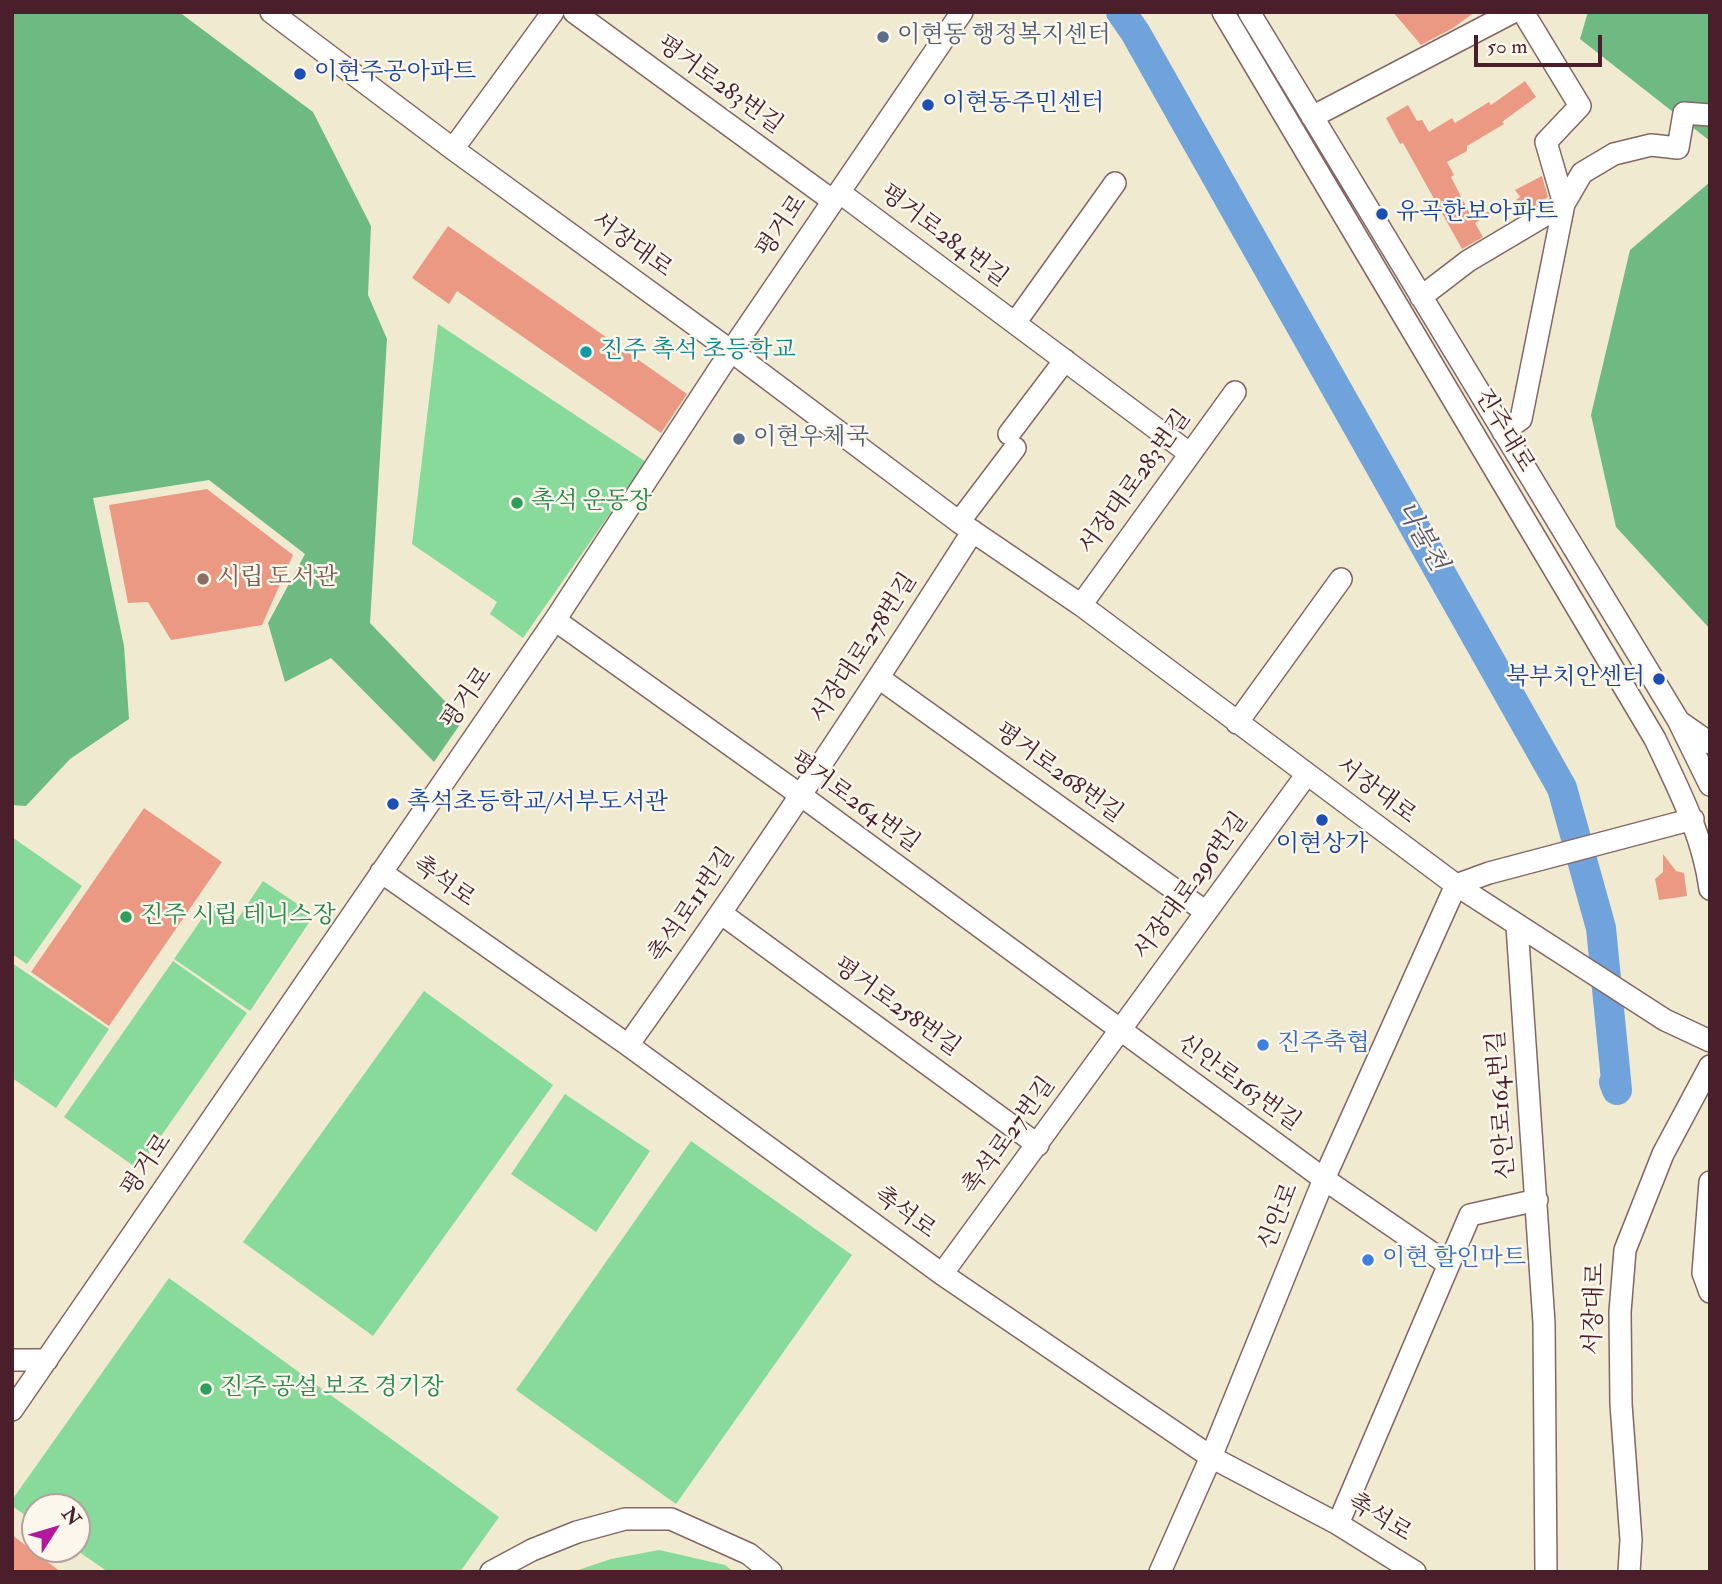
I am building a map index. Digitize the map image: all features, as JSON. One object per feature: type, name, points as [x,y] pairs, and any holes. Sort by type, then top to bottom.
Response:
[{"type":"street","name":"서장대로","points":[[271,12],[966,527],[1081,605],[1456,885],[1665,1020],[1710,1041]]},
{"type":"street","points":[[453,149],[553,12]]},
{"type":"street","name":"평거로283번길","points":[[574,12],[836,197]]},
{"type":"street","name":"평거로","points":[[12,1410],[555,620],[731,351],[962,12]]},
{"type":"street","name":"진주대로","points":[[1223,12],[1655,739],[1692,819],[1707,866],[1710,889]]},
{"type":"street","name":"진주대로","points":[[1249,12],[1678,720],[1710,785]]},
{"type":"street","points":[[1312,117],[1513,12]]},
{"type":"street","points":[[1523,12],[1580,106],[1546,142],[1564,204]]},
{"type":"street","points":[[1503,432],[1521,419],[1564,204],[1582,173],[1614,153],[1651,145],[1678,148],[1684,113],[1710,115]]},
{"type":"street","name":"평거로284번길","points":[[1015,323],[1115,183]]},
{"type":"street","name":"평거로284번길","points":[[836,197],[1015,323],[1189,453]]},
{"type":"street","points":[[1421,297],[1468,261],[1564,204]]},
{"type":"street","points":[[966,527],[1012,441],[1065,360]]},
{"type":"street","name":"서장대로283번길","points":[[1081,605],[1235,392]]},
{"type":"street","name":"서장대로278번길","points":[[799,794],[879,678],[966,527]]},
{"type":"street","points":[[1237,723],[1341,579]]},
{"type":"street","name":"평거로264번길","points":[[555,620],[799,794],[1120,1031]]},
{"type":"street","name":"평거로268번길","points":[[879,678],[1206,912]]},
{"type":"street","points":[[1678,720],[1710,743]]},
{"type":"street","name":"서장대로296번길","points":[[1120,1031],[1307,774]]},
{"type":"street","name":"촉석로11번길","points":[[628,1045],[722,914],[799,794]]},
{"type":"street","points":[[1456,885],[1489,873],[1692,819]]},
{"type":"street","name":"촉석로","points":[[381,872],[628,1045],[942,1274],[1211,1457],[1338,1524],[1414,1572]]},
{"type":"street","name":"신안로","points":[[1160,1572],[1211,1457],[1324,1180],[1456,885]]},
{"type":"street","name":"평거로258번길","points":[[722,914],[1038,1144]]},
{"type":"street","name":"신안로164번길","points":[[1338,1524],[1471,1214],[1537,1200],[1517,926]]},
{"type":"street","name":"촉석로27번길","points":[[942,1274],[1120,1031]]},
{"type":"street","name":"신안로163번길","points":[[1120,1031],[1324,1180]]},
{"type":"street","name":"서장대로","points":[[1629,1572],[1631,1540],[1621,1404],[1620,1312],[1625,1250],[1663,1154],[1710,1066]]},
{"type":"street","points":[[1324,1180],[1448,1264]]},
{"type":"street","points":[[1710,1182],[1703,1273],[1710,1292]]},
{"type":"street","points":[[1537,1200],[1544,1323],[1546,1572]]},
{"type":"street","points":[[12,1360],[47,1360]]},
{"type":"street","points":[[491,1572],[532,1550],[577,1532],[625,1519],[671,1519],[749,1554],[771,1572]]},
{"type":"green space","points":[[12,12],[179,12],[313,112],[371,226],[368,295],[387,339],[370,623],[463,720],[434,762],[331,658],[285,682],[268,623],[305,554],[209,480],[93,498],[124,646],[129,719],[70,759],[26,806],[12,805]]},
{"type":"green space","points":[[1588,12],[1710,12],[1710,141],[1580,39]]},
{"type":"green space","points":[[1710,182],[1710,629],[1616,527],[1591,415],[1630,250]]},
{"type":"green space","name":"촉석 운동장","points":[[438,324],[646,462],[523,638],[490,614],[497,602],[412,544]]},
{"type":"green space","points":[[12,837],[82,886],[27,964],[12,954]]},
{"type":"green space","points":[[263,881],[314,915],[250,1011],[174,959],[212,904],[237,920]]},
{"type":"green space","points":[[173,961],[247,1013],[138,1169],[64,1117]]},
{"type":"green space","points":[[12,963],[109,1029],[56,1108],[12,1078]]},
{"type":"green space","points":[[424,991],[553,1085],[373,1336],[243,1242]]},
{"type":"green space","points":[[565,1094],[650,1151],[596,1232],[511,1174]]},
{"type":"green space","points":[[691,1141],[852,1255],[676,1504],[516,1390]]},
{"type":"green space","name":"진주 공설 보조 경기장","points":[[169,1278],[499,1517],[460,1572],[108,1572],[91,1560],[91,1493],[21,1493],[21,1512],[12,1506],[12,1500]]},
{"type":"green space","points":[[659,1550],[725,1565],[734,1572],[572,1572],[611,1559]]},
{"type":"building","points":[[1393,12],[1475,12],[1453,28],[1421,45]]},
{"type":"building","points":[[1525,81],[1536,97],[1502,122],[1504,124],[1467,146],[1467,151],[1447,162],[1454,175],[1451,177],[1469,212],[1493,212],[1475,223],[1483,237],[1462,249],[1403,143],[1400,144],[1386,118],[1408,105],[1417,121],[1422,120],[1429,132],[1452,118],[1455,123],[1489,102],[1491,105]]},
{"type":"building","points":[[1542,176],[1548,197],[1524,213],[1516,200],[1520,197],[1515,190]]},
{"type":"building","name":"진주 촉석 초등학교","points":[[448,226],[687,394],[661,433],[457,291],[449,304],[412,278]]},
{"type":"building","name":"시립 도서관","points":[[207,489],[293,555],[262,625],[171,640],[148,602],[128,603],[109,505]]},
{"type":"building","name":"진주 시립 테니스장","points":[[144,808],[222,862],[109,1026],[31,972]]},
{"type":"building","points":[[1663,854],[1676,871],[1684,873],[1687,896],[1659,900],[1655,879],[1663,872]]},
{"type":"building","points":[[12,1535],[21,1542],[21,1563],[49,1563],[61,1572],[12,1572]]},
{"type":"waterway","name":"나불천","points":[[1121,12],[1135,32],[1562,788],[1601,928],[1617,1090],[1614,1082]]},
{"type":"place","name":"이현동 행정복지센터","points":[[883,37]]},
{"type":"place","name":"이현주공아파트","points":[[300,74]]},
{"type":"place","name":"이현동주민센터","points":[[928,105]]},
{"type":"place","name":"유곡한보아파트","points":[[1382,214]]},
{"type":"place","name":"진주 촉석 초등학교","points":[[586,352]]},
{"type":"place","name":"이현우체국","points":[[739,439]]},
{"type":"place","name":"촉석 운동장","points":[[517,503]]},
{"type":"place","name":"시립 도서관","points":[[203,579]]},
{"type":"place","name":"북부치안센터","points":[[1659,679]]},
{"type":"place","name":"촉석초등학교/서부도서관","points":[[393,804]]},
{"type":"place","name":"이현상가","points":[[1322,820]]},
{"type":"place","name":"진주 시립 테니스장","points":[[126,917]]},
{"type":"place","name":"진주축협","points":[[1263,1045]]},
{"type":"place","name":"이현 할인마트","points":[[1368,1260]]},
{"type":"place","name":"진주 공설 보조 경기장","points":[[206,1389]]}]
